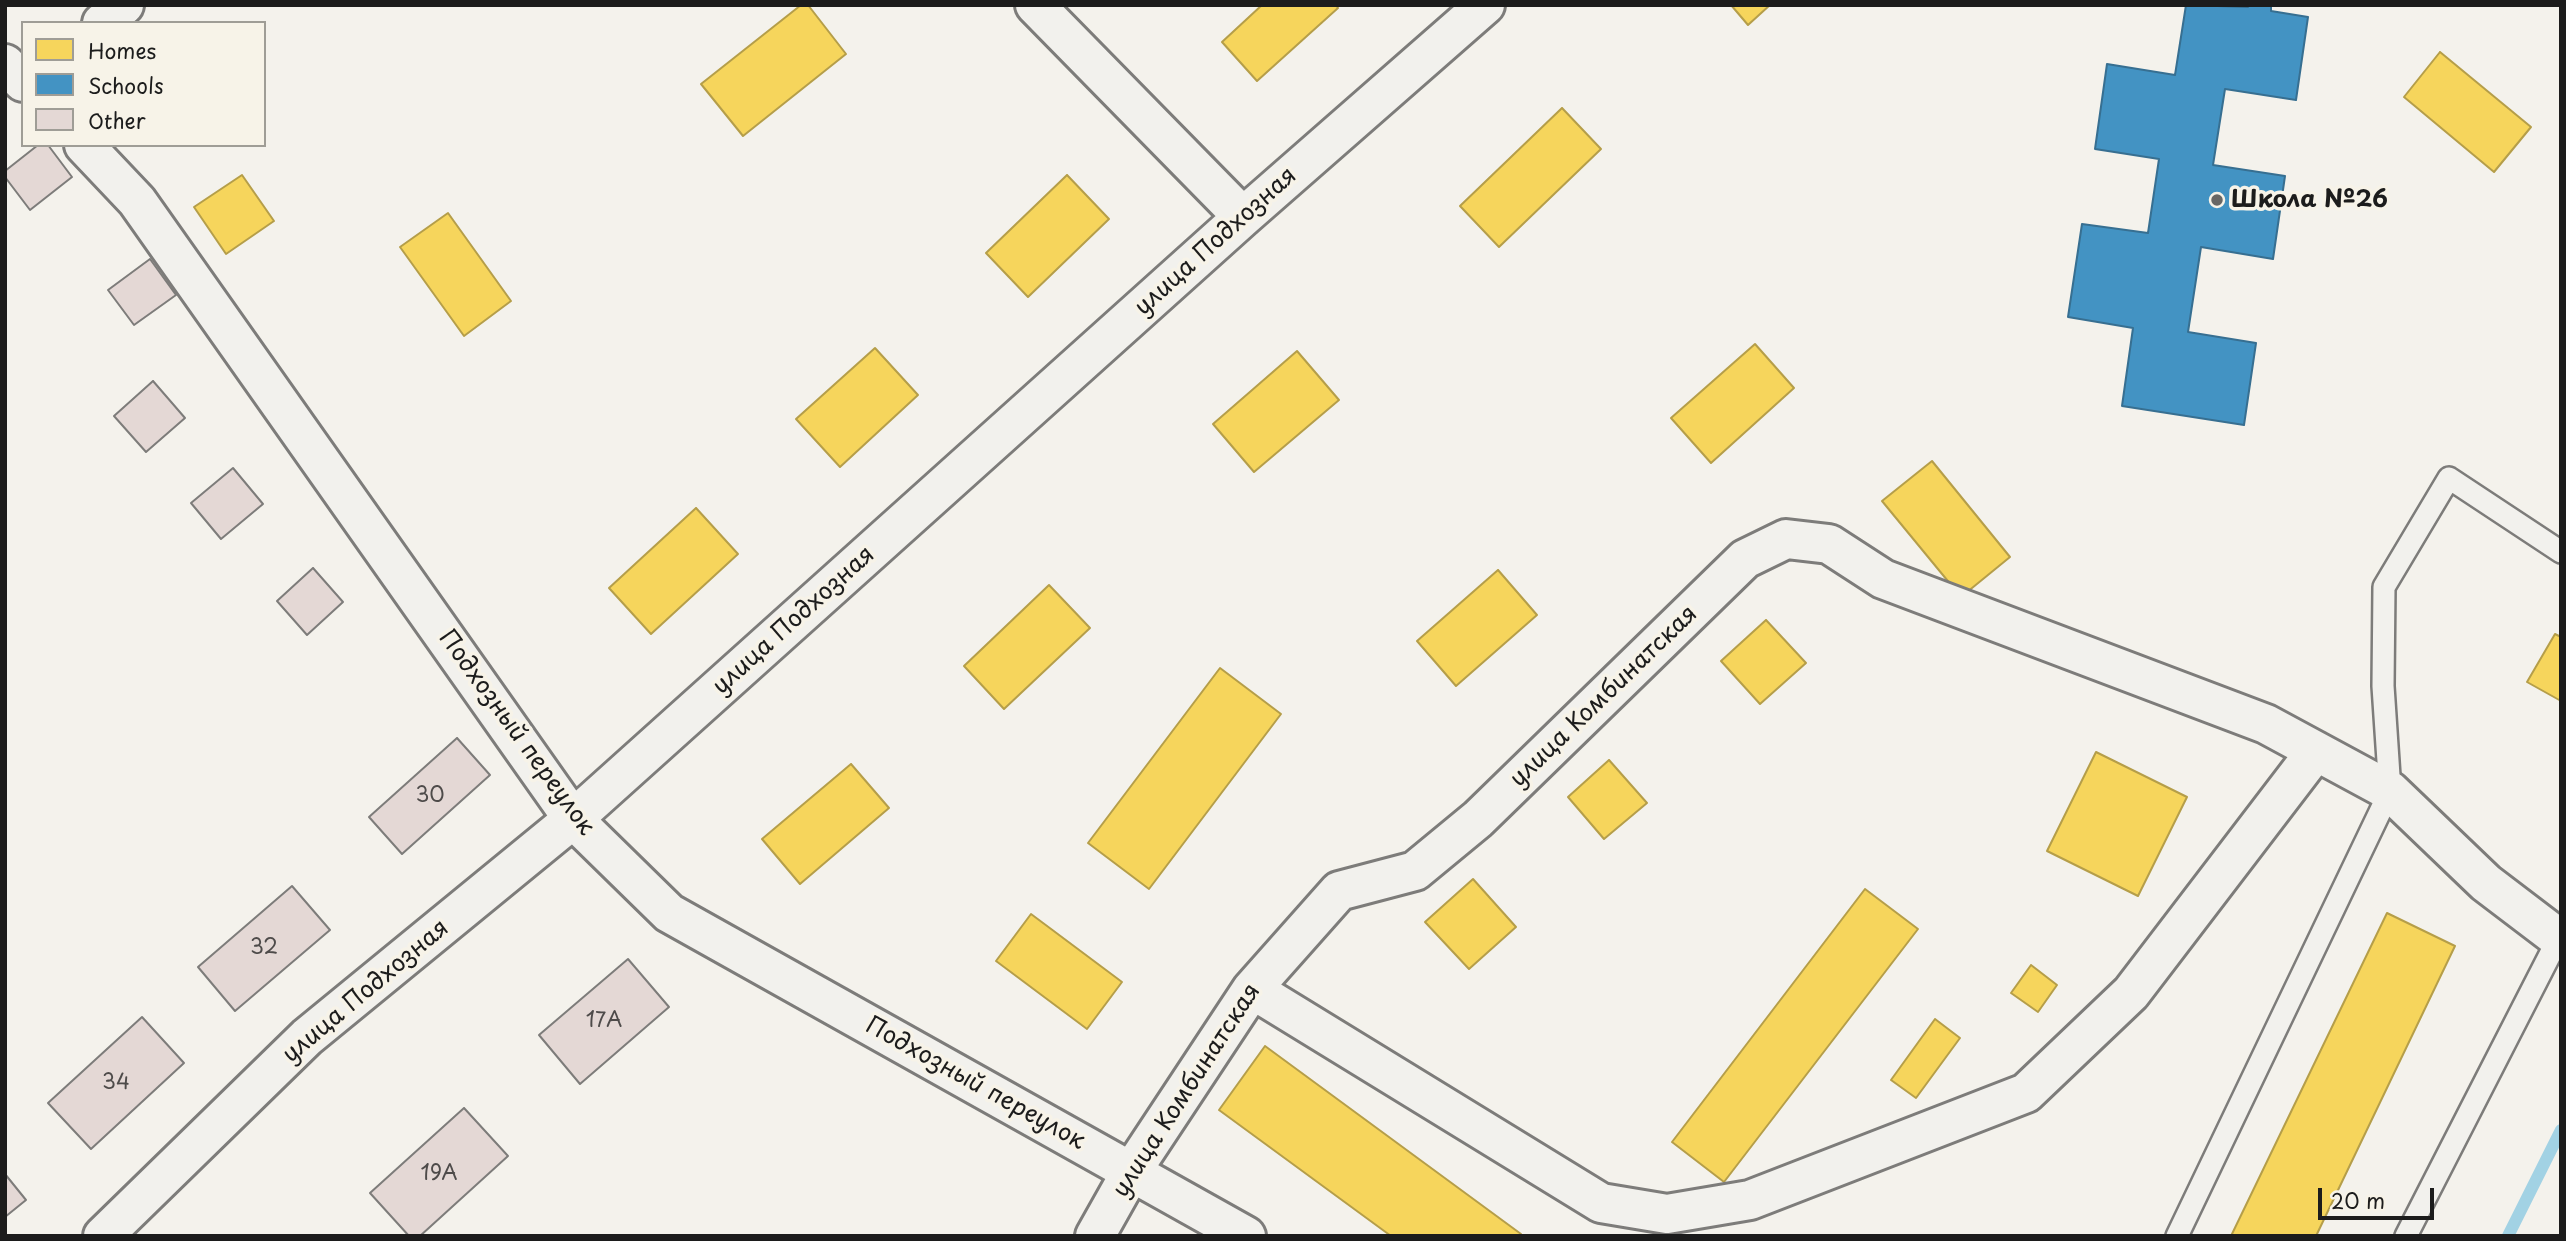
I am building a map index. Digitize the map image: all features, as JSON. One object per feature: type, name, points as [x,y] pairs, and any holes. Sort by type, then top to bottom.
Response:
[{"type":"street","points":[[104,21],[124,5]]},
{"type":"street","points":[[1035,5],[1243,217]]},
{"type":"street","name":"улица Подхозная","points":[[103,1236],[307,1037],[573,819],[1243,217],[1485,5]]},
{"type":"street","points":[[5,63],[21,78]]},
{"type":"street","name":"Подхозный переулок","points":[[85,147],[137,201],[573,819],[669,913],[1246,1236]]},
{"type":"street","name":"улица Комбинатская","points":[[1095,1236],[1131,1172],[1252,989],[1339,891],[1415,871],[1478,820],[1745,559],[1786,539],[1829,544],[1883,579],[2266,724],[2390,791],[2486,883],[2559,940]]},
{"type":"street","points":[[1252,989],[1601,1203],[1667,1214],[1750,1200],[2026,1093],[2131,993],[2316,751]]},
{"type":"lane","points":[[2177,1236],[2390,791],[2383,686],[2384,587],[2449,478],[2561,552]]},
{"type":"lane","points":[[2406,1236],[2559,940]]},
{"type":"building: Homes","points":[[801,5],[808,5],[846,54],[743,136],[701,84]]},
{"type":"building: Homes","points":[[1262,5],[1336,5],[1338,8],[1257,81],[1222,42]]},
{"type":"building: Homes","points":[[1731,5],[1770,5],[1748,25]]},
{"type":"building: Homes","points":[[2440,52],[2531,127],[2494,172],[2404,97]]},
{"type":"building: Homes","points":[[1562,108],[1601,149],[1499,247],[1460,206]]},
{"type":"building: Homes","points":[[242,175],[274,221],[226,254],[194,207]]},
{"type":"building: Homes","points":[[1067,175],[1109,219],[1028,297],[986,253]]},
{"type":"building: Homes","points":[[448,213],[511,301],[464,336],[400,247]]},
{"type":"building: Homes","points":[[1755,344],[1794,388],[1711,463],[1671,418]]},
{"type":"building: Homes","points":[[875,348],[918,395],[840,467],[796,419]]},
{"type":"building: Homes","points":[[1297,351],[1339,400],[1254,472],[1213,424]]},
{"type":"building: Homes","points":[[1932,461],[2010,557],[1961,597],[1882,501]]},
{"type":"building: Homes","points":[[696,508],[738,554],[651,634],[609,588]]},
{"type":"building: Homes","points":[[1498,570],[1537,615],[1456,686],[1417,641]]},
{"type":"building: Homes","points":[[1049,585],[1090,628],[1004,709],[964,666]]},
{"type":"building: Homes","points":[[1766,620],[1806,663],[1760,704],[1721,661]]},
{"type":"building: Homes","points":[[2555,634],[2561,637],[2561,701],[2527,682]]},
{"type":"building: Homes","points":[[1220,668],[1281,714],[1149,889],[1088,843]]},
{"type":"building: Homes","points":[[2096,752],[2187,797],[2138,896],[2047,851]]},
{"type":"building: Homes","points":[[1609,760],[1647,803],[1604,839],[1568,797]]},
{"type":"building: Homes","points":[[851,764],[889,808],[800,884],[762,839]]},
{"type":"building: Homes","points":[[1473,879],[1516,927],[1469,969],[1425,922]]},
{"type":"building: Homes","points":[[1865,889],[1918,929],[1724,1182],[1672,1142]]},
{"type":"building: Homes","points":[[2387,913],[2455,946],[2316,1236],[2231,1236]]},
{"type":"building: Homes","points":[[1031,914],[1122,982],[1087,1029],[996,961]]},
{"type":"building: Homes","points":[[2031,965],[2057,985],[2038,1012],[2011,993]]},
{"type":"building: Homes","points":[[1935,1019],[1960,1038],[1916,1098],[1891,1080]]},
{"type":"building: Homes","points":[[1265,1046],[1521,1234],[1520,1236],[1391,1236],[1219,1110]]},
{"type":"building: Schools","name":"Школа №26","points":[[2186,5],[2271,5],[2271,11],[2308,17],[2296,100],[2225,89],[2213,165],[2285,176],[2273,259],[2201,247],[2188,332],[2256,343],[2244,425],[2122,406],[2133,328],[2068,317],[2082,224],[2148,233],[2159,159],[2095,149],[2107,64],[2175,75]]},
{"type":"building: Other","points":[[35,147],[50,147],[72,177],[30,210],[5,177],[5,171]]},
{"type":"building: Other","points":[[150,259],[176,295],[134,325],[108,290]]},
{"type":"building: Other","points":[[153,381],[185,418],[146,452],[114,416]]},
{"type":"building: Other","points":[[233,468],[263,504],[221,539],[191,503]]},
{"type":"building: Other","points":[[313,568],[343,602],[307,635],[277,601]]},
{"type":"building: Other","points":[[457,738],[490,775],[402,854],[369,817]]},
{"type":"building: Other","points":[[292,886],[330,930],[235,1011],[198,967]]},
{"type":"building: Other","points":[[628,959],[669,1007],[580,1084],[539,1035]]},
{"type":"building: Other","points":[[142,1017],[184,1063],[91,1149],[48,1103]]},
{"type":"building: Other","points":[[464,1108],[508,1156],[420,1236],[409,1236],[370,1193]]},
{"type":"building: Other","points":[[5,1174],[26,1200],[5,1217]]},
{"type":"waterway","points":[[2508,1236],[2561,1130]]},
{"type":"place","name":"Школа №26","points":[[2217,200]]}]
